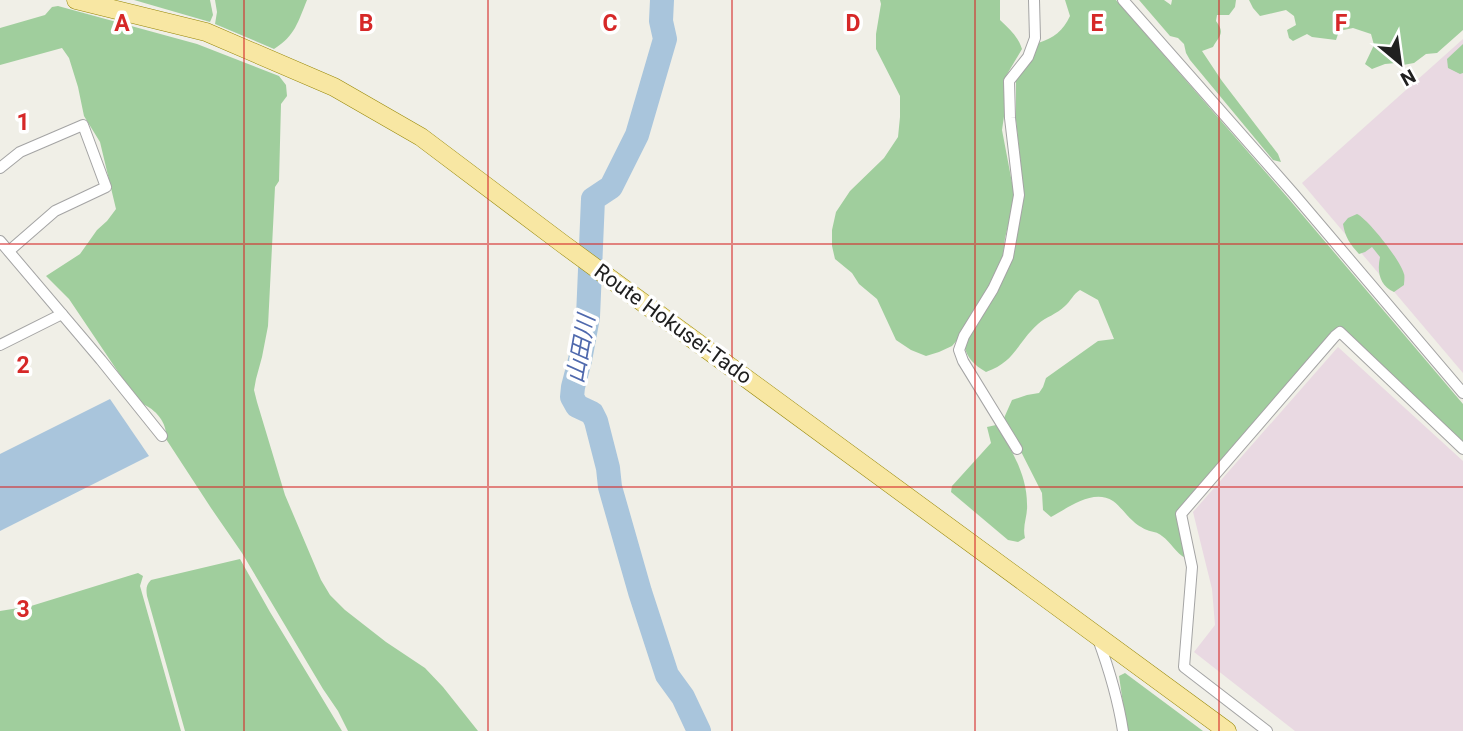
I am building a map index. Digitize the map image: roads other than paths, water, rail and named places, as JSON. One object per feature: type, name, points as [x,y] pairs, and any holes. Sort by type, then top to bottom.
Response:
[{"type":"main road","name":"Route Hokusei-Tado","points":[[76,0],[206,32],[334,87],[421,137],[1227,731]]},
{"type":"street","points":[[1017,449],[959,350],[964,336],[993,289],[1008,257],[1019,195],[1010,118],[1009,82],[1028,57],[1035,38],[1034,0]]},
{"type":"street","points":[[1123,0],[1293,193],[1463,393]]},
{"type":"street","points":[[0,168],[20,152],[83,125],[106,187],[55,211],[3,244],[162,436]]},
{"type":"street","points":[[0,345],[62,314]]},
{"type":"street","points":[[1267,731],[1184,667],[1192,567],[1181,514],[1340,332],[1463,449]]},
{"type":"street","points":[[1097,637],[1109,670],[1123,731]]},
{"type":"water","points":[[110,399],[149,456],[0,531],[0,454]]},
{"type":"waterway","name":"山田川","points":[[662,0],[661,21],[665,39],[637,135],[611,187],[593,199],[588,317],[572,397],[577,406],[592,413],[596,421],[610,487],[667,675],[683,697],[699,731]]}]
